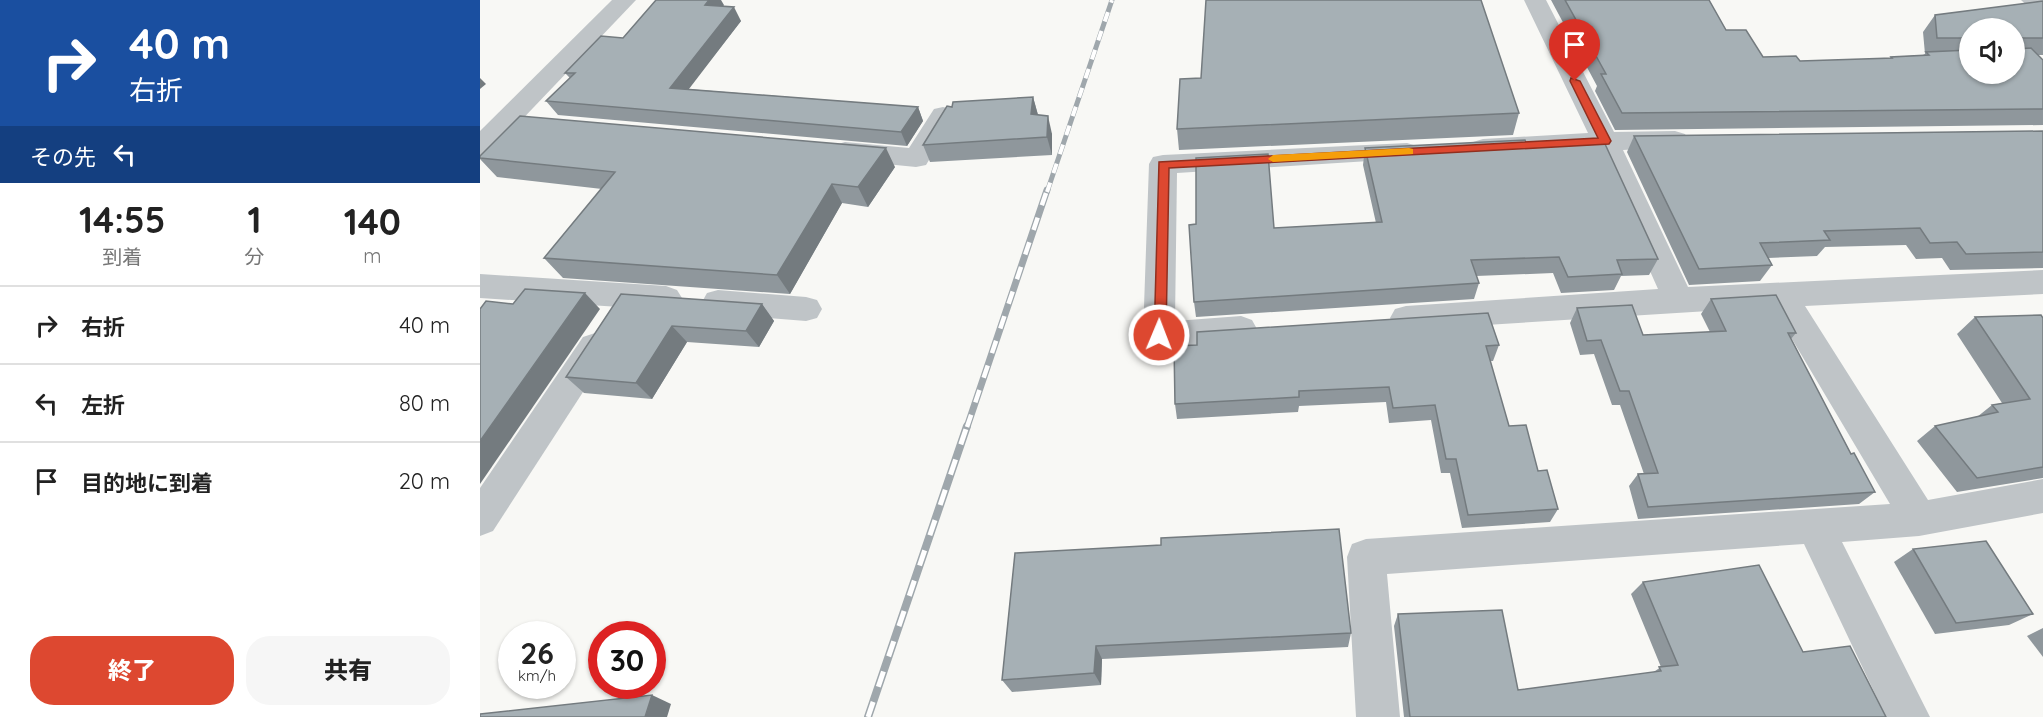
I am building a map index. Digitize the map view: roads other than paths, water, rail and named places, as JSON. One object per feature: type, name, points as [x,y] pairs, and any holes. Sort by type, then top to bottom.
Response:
[{"type":"street","points":[[480,147],[625,0]]},
{"type":"street","points":[[1535,0],[1605,141],[1678,300]]},
{"type":"street","points":[[2032,0],[2043,8]]},
{"type":"street","points":[[822,149],[916,158],[942,115]]},
{"type":"street","points":[[505,122],[540,125]]},
{"type":"street","points":[[1265,328],[1159,335],[1163,164],[1605,141],[1700,140]]},
{"type":"street","points":[[1383,320],[1678,300],[2043,282]]},
{"type":"street","points":[[480,286],[806,309]]},
{"type":"street","points":[[480,519],[629,295]]},
{"type":"street","points":[[1782,295],[1919,519]]},
{"type":"street","points":[[1378,717],[1366,557],[1919,519],[2043,496]]},
{"type":"street","points":[[1814,526],[1908,717]]},
{"type":"railway","points":[[1047,192],[1112,0]]},
{"type":"railway","points":[[967,427],[1047,190]]},
{"type":"railway","points":[[868,717],[967,426]]}]
